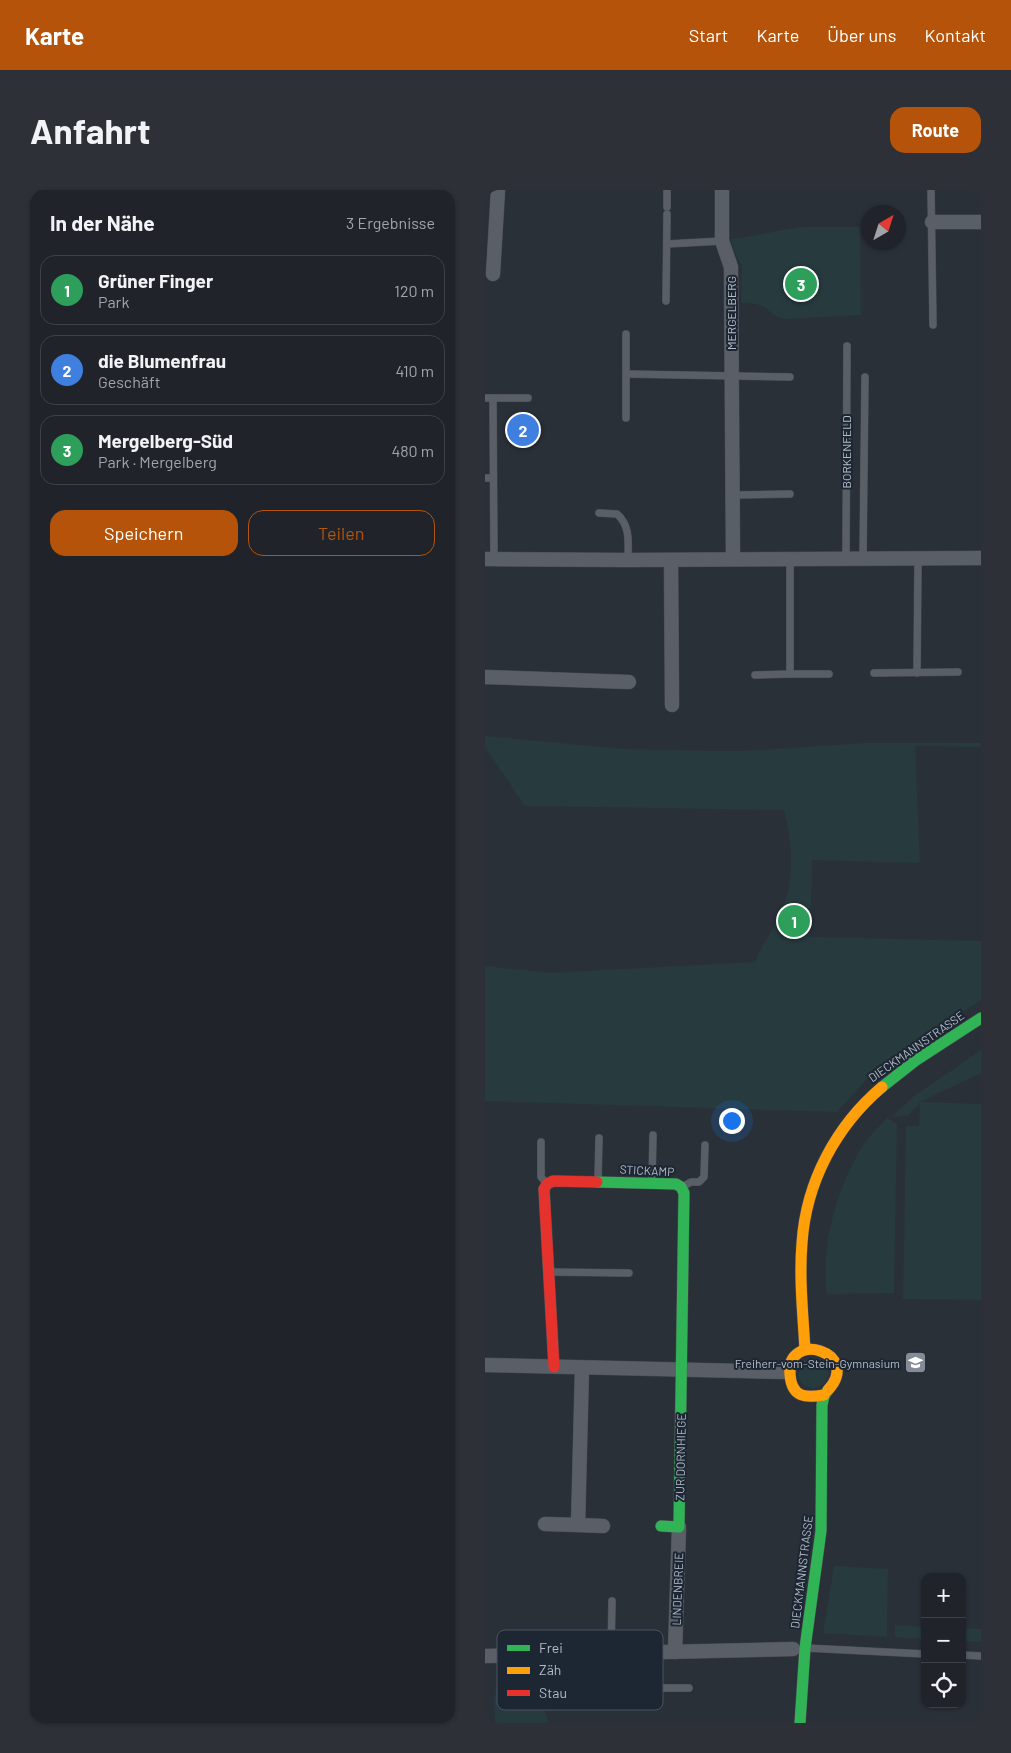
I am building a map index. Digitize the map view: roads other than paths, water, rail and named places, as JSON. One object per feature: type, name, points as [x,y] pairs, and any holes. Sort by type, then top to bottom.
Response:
[{"type":"street","points":[[493,274],[498,190]]},
{"type":"street","name":"MERGELBERG","points":[[722,190],[722,241],[731,267],[733,559]]},
{"type":"street","points":[[932,222],[981,222]]},
{"type":"street","points":[[490,559],[981,558]]},
{"type":"street","points":[[671,560],[672,705]]},
{"type":"street","points":[[485,677],[629,682]]},
{"type":"street","name":"DIECKMANNSTRASSE","points":[[792,1664],[821,1532],[822,1405],[824,1395],[834,1385],[837,1371],[831,1356],[819,1345],[805,1350],[801,1256],[803,1230],[811,1193],[827,1155],[850,1119],[879,1088],[981,1018]]},
{"type":"street","name":"DIECKMANNSTRASSE","points":[[935,1062],[981,1031]]},
{"type":"street","name":"DIECKMANNSTRASSE","points":[[815,1321],[811,1281],[811,1244],[819,1204],[830,1173],[843,1147],[863,1120],[894,1090],[920,1072]]},
{"type":"street","name":"STICKAMP","points":[[547,1184],[553,1181],[651,1183],[676,1184],[681,1187],[684,1193],[681,1370]]},
{"type":"street","points":[[547,1184],[544,1189],[554,1367]]},
{"type":"street","points":[[805,1350],[793,1358],[789,1372],[792,1385],[808,1405],[815,1397],[824,1395]]},
{"type":"street","points":[[485,1366],[789,1372]]},
{"type":"street","points":[[578,1525],[582,1368]]},
{"type":"street","name":"ZUR DORNHIEGE","points":[[679,1527],[681,1370]]},
{"type":"street","name":"DIECKMANNSTRASSE","points":[[792,1721],[797,1641],[811,1524],[814,1468],[808,1405]]},
{"type":"street","points":[[545,1524],[603,1526]]},
{"type":"street","points":[[661,1526],[679,1527]]},
{"type":"street","name":"LINDENBREIE","points":[[675,1652],[679,1527]]},
{"type":"street","points":[[663,1653],[797,1641]]},
{"type":"lane","points":[[666,301],[667,190]]},
{"type":"lane","points":[[931,190],[933,325]]},
{"type":"lane","points":[[667,244],[722,241]]},
{"type":"lane","points":[[626,334],[627,418]]},
{"type":"lane","name":"BORKENFELD","points":[[846,559],[847,346]]},
{"type":"lane","points":[[627,374],[790,377]]},
{"type":"lane","name":"BORKENFELD","points":[[863,559],[865,377]]},
{"type":"lane","points":[[490,559],[489,398],[528,398]]},
{"type":"lane","points":[[732,495],[790,494]]},
{"type":"lane","points":[[599,513],[617,514],[624,522],[627,530],[628,560]]},
{"type":"lane","points":[[789,559],[790,674]]},
{"type":"lane","points":[[917,673],[918,559]]},
{"type":"lane","points":[[874,672],[959,672]]},
{"type":"lane","points":[[755,675],[829,674]]},
{"type":"lane","points":[[651,1183],[653,1135]]},
{"type":"lane","points":[[598,1182],[599,1138]]},
{"type":"lane","points":[[541,1142],[541,1177],[547,1184]]},
{"type":"lane","points":[[681,1187],[691,1182],[699,1182],[704,1177],[705,1145]]},
{"type":"lane","points":[[548,1272],[629,1273]]},
{"type":"lane","points":[[611,1630],[612,1601]]},
{"type":"lane","points":[[797,1641],[921,1654]]},
{"type":"lane","points":[[966,1655],[981,1656]]},
{"type":"lane","points":[[663,1688],[689,1688]]},
{"type":"place","name":"Mergelberg-Süd","points":[[801,284]]},
{"type":"place","name":"die Blumenfrau","points":[[523,430]]},
{"type":"place","name":"Grüner Finger","points":[[794,921]]},
{"type":"place","name":"Freiherr-vom-Stein-Gymnasium","points":[[916,1363]]}]
